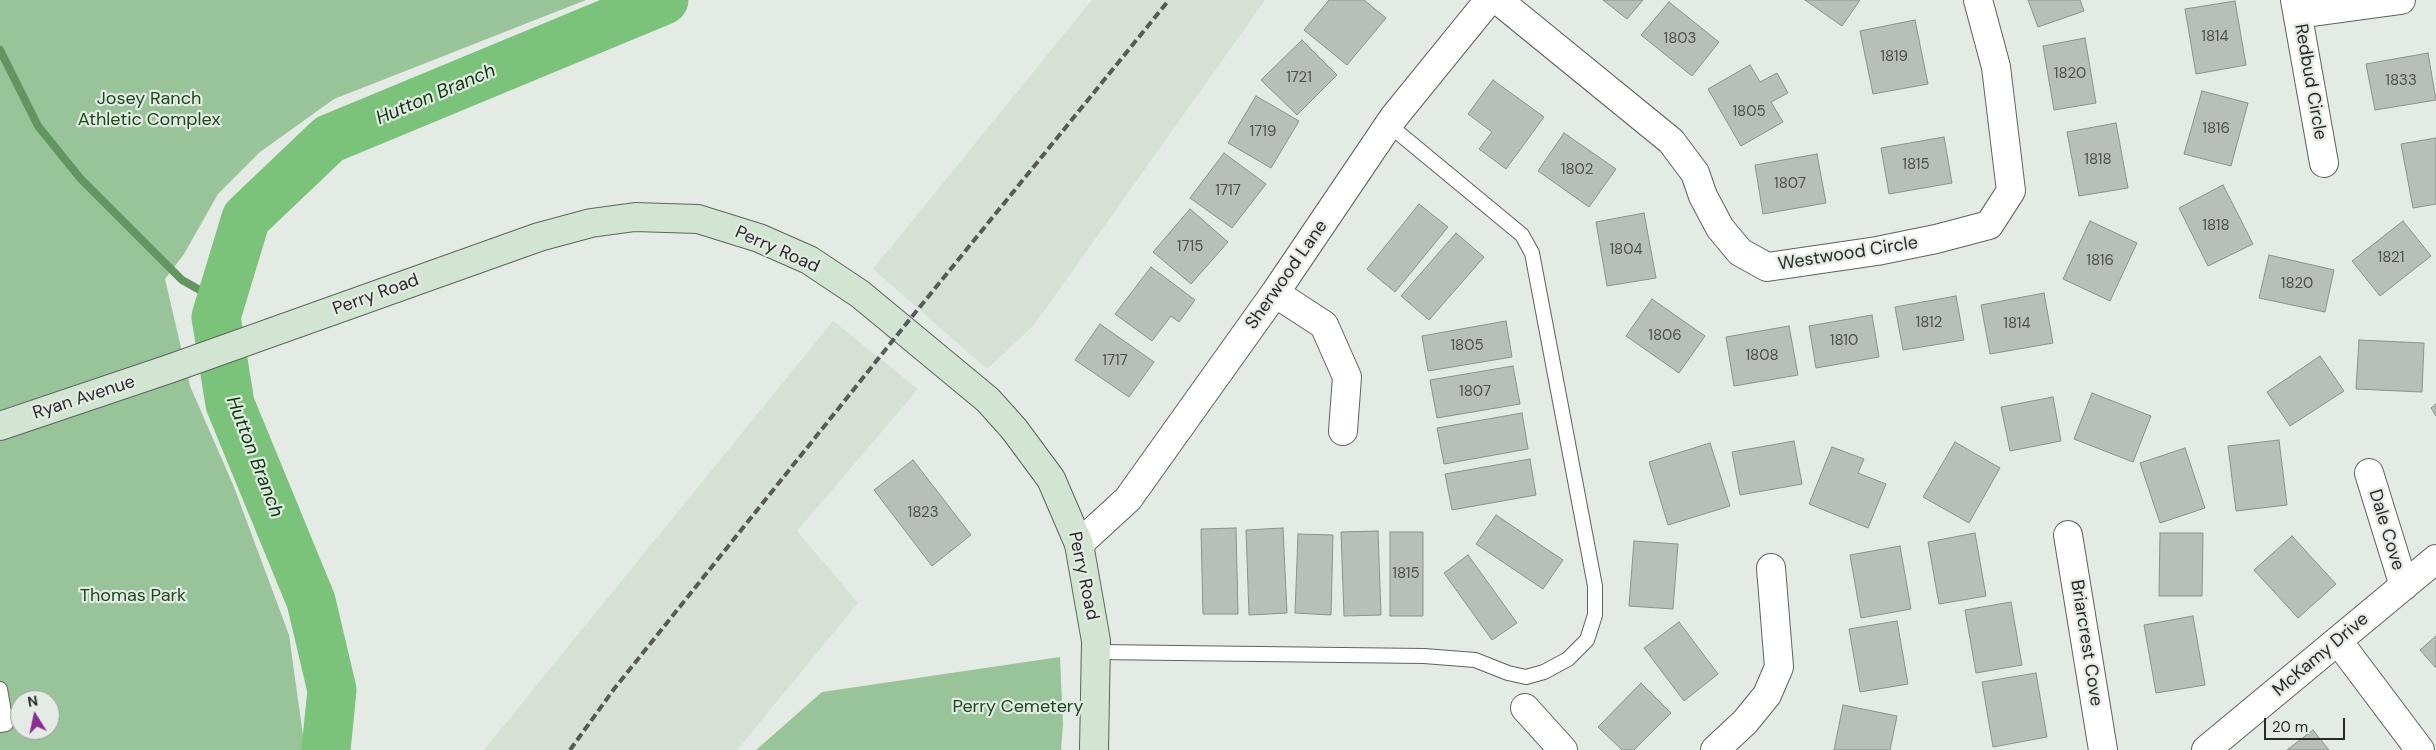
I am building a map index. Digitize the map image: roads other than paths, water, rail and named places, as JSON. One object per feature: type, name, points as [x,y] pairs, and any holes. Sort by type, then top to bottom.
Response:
[{"type":"street","name":"Sherwood Lane","points":[[1079,544],[1128,499],[1275,293],[1389,125],[1489,0]]},
{"type":"street","name":"Westwood Circle","points":[[1498,0],[1671,140],[1695,173],[1702,196],[1720,228],[1740,252],[1766,267],[1877,252],[1989,225],[2011,191],[1996,67],[1978,0]]},
{"type":"street","points":[[2296,7],[2401,0]]},
{"type":"street","name":"Redbud Circle","points":[[2296,7],[2324,164]]},
{"type":"street","name":"Perry Road","points":[[169,370],[539,237],[591,222],[634,217],[698,219],[758,238],[809,260],[860,294],[975,390],[1014,430],[1051,479],[1079,544],[1096,641],[1094,750]]},
{"type":"street","points":[[1275,293],[1324,325],[1347,377],[1343,431]]},
{"type":"street","name":"Ryan Avenue","points":[[0,426],[169,370]]},
{"type":"street","name":"Dale Cove","points":[[2369,473],[2404,586]]},
{"type":"street","name":"Briarcrest Cove","points":[[2068,535],[2103,750]]},
{"type":"street","name":"McKamy Drive","points":[[2206,750],[2436,560]]},
{"type":"street","points":[[1715,750],[1745,722],[1767,695],[1779,666],[1771,568]]},
{"type":"street","points":[[2338,641],[2420,750]]},
{"type":"street","points":[[1525,708],[1563,750]]},
{"type":"lane","points":[[1096,652],[1424,656],[1475,660],[1508,673],[1526,677],[1544,672],[1568,659],[1587,640],[1595,616],[1594,586],[1532,253],[1522,235],[1389,125]]},
{"type":"lane","points":[[0,689],[6,724],[0,725]]},
{"type":"waterway","name":"Hutton Branch","points":[[326,750],[332,690],[311,601],[230,404],[216,317],[246,218],[329,139],[664,0]]},
{"type":"waterway","points":[[0,50],[38,126],[80,178],[182,280],[221,302]]},
{"type":"railway","points":[[570,750],[614,689],[902,329],[1169,0]]},
{"type":"park label","name":"Josey Ranch Athletic Complex","points":[[149,109]]},
{"type":"park label","name":"Thomas Park","points":[[133,596]]},
{"type":"park label","name":"Perry Cemetery","points":[[1018,707]]}]
